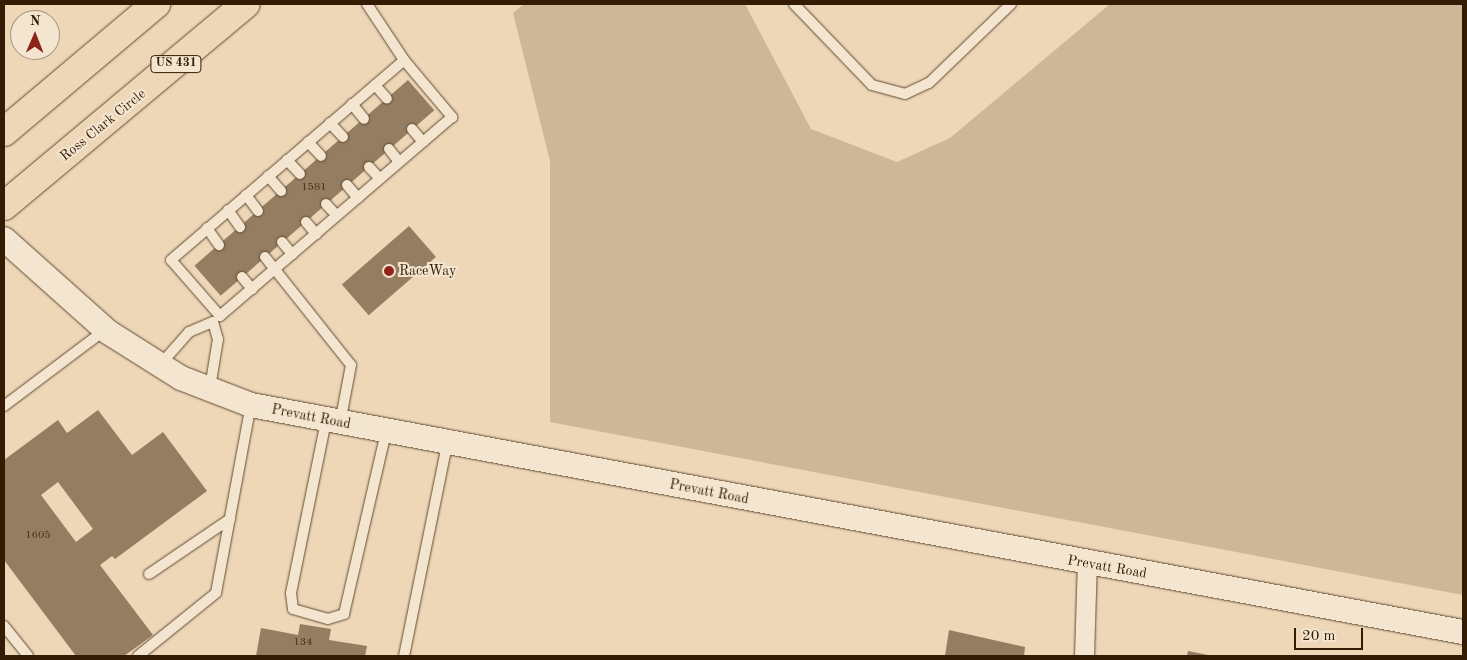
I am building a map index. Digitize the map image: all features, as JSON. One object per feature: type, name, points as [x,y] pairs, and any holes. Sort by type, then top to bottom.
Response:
[{"type":"highway","points":[[4,132],[156,4]]},
{"type":"highway","name":"Ross Clark Circle","points":[[4,206],[246,4]]},
{"type":"street","name":"Prevatt Road","points":[[4,239],[105,330],[160,365],[209,389],[251,405],[447,444],[1463,632]]},
{"type":"street","points":[[1084,656],[1087,563]]},
{"type":"lane","points":[[160,365],[189,332],[217,319],[452,117],[404,60],[367,4]]},
{"type":"lane","points":[[794,4],[872,85],[905,94],[929,83],[1011,4]]},
{"type":"lane","points":[[209,389],[218,339],[217,319],[171,260],[404,60]]},
{"type":"lane","points":[[375,85],[386,99]]},
{"type":"lane","points":[[352,104],[364,119]]},
{"type":"lane","points":[[330,123],[343,137]]},
{"type":"lane","points":[[412,129],[423,142]]},
{"type":"lane","points":[[308,142],[321,156]]},
{"type":"lane","points":[[389,149],[400,162]]},
{"type":"lane","points":[[287,160],[300,174]]},
{"type":"lane","points":[[369,167],[380,179]]},
{"type":"lane","points":[[268,176],[281,191]]},
{"type":"lane","points":[[348,185],[358,198]]},
{"type":"lane","points":[[246,195],[258,211]]},
{"type":"lane","points":[[326,204],[337,216]]},
{"type":"lane","points":[[228,210],[240,227]]},
{"type":"lane","points":[[306,222],[316,234]]},
{"type":"lane","points":[[207,228],[219,245]]},
{"type":"lane","points":[[282,242],[292,254]]},
{"type":"lane","points":[[265,257],[352,365],[333,422],[291,593],[293,608],[328,619],[344,614],[386,432]]},
{"type":"lane","points":[[242,277],[252,289]]},
{"type":"lane","points":[[4,406],[105,330]]},
{"type":"lane","points":[[138,656],[216,593],[251,405]]},
{"type":"lane","points":[[404,656],[447,444]]},
{"type":"lane","points":[[149,574],[230,519]]},
{"type":"lane","points":[[4,626],[28,656]]},
{"type":"shaded area","points":[[524,4],[745,4],[811,129],[897,162],[950,138],[1110,4],[1463,4],[1463,595],[550,422],[550,161],[513,13]]},
{"type":"building","points":[[408,80],[434,110],[221,296],[194,266]]},
{"type":"building","points":[[409,226],[436,257],[369,315],[342,284]]},
{"type":"building","points":[[98,410],[132,455],[163,432],[207,491],[115,559],[112,556],[100,565],[153,635],[124,656],[76,656],[4,560],[4,460],[58,420],[67,433]],"holes":[[[58,482],[93,529],[76,542],[41,495]]]},
{"type":"building","points":[[300,624],[331,629],[329,640],[367,646],[365,656],[256,656],[261,628],[298,635]]},
{"type":"building","points":[[949,630],[1025,647],[1024,656],[945,656]]},
{"type":"building","points":[[1188,651],[1208,655],[1208,656],[1187,656]]},
{"type":"place","name":"RaceWay","points":[[389,271]]}]
